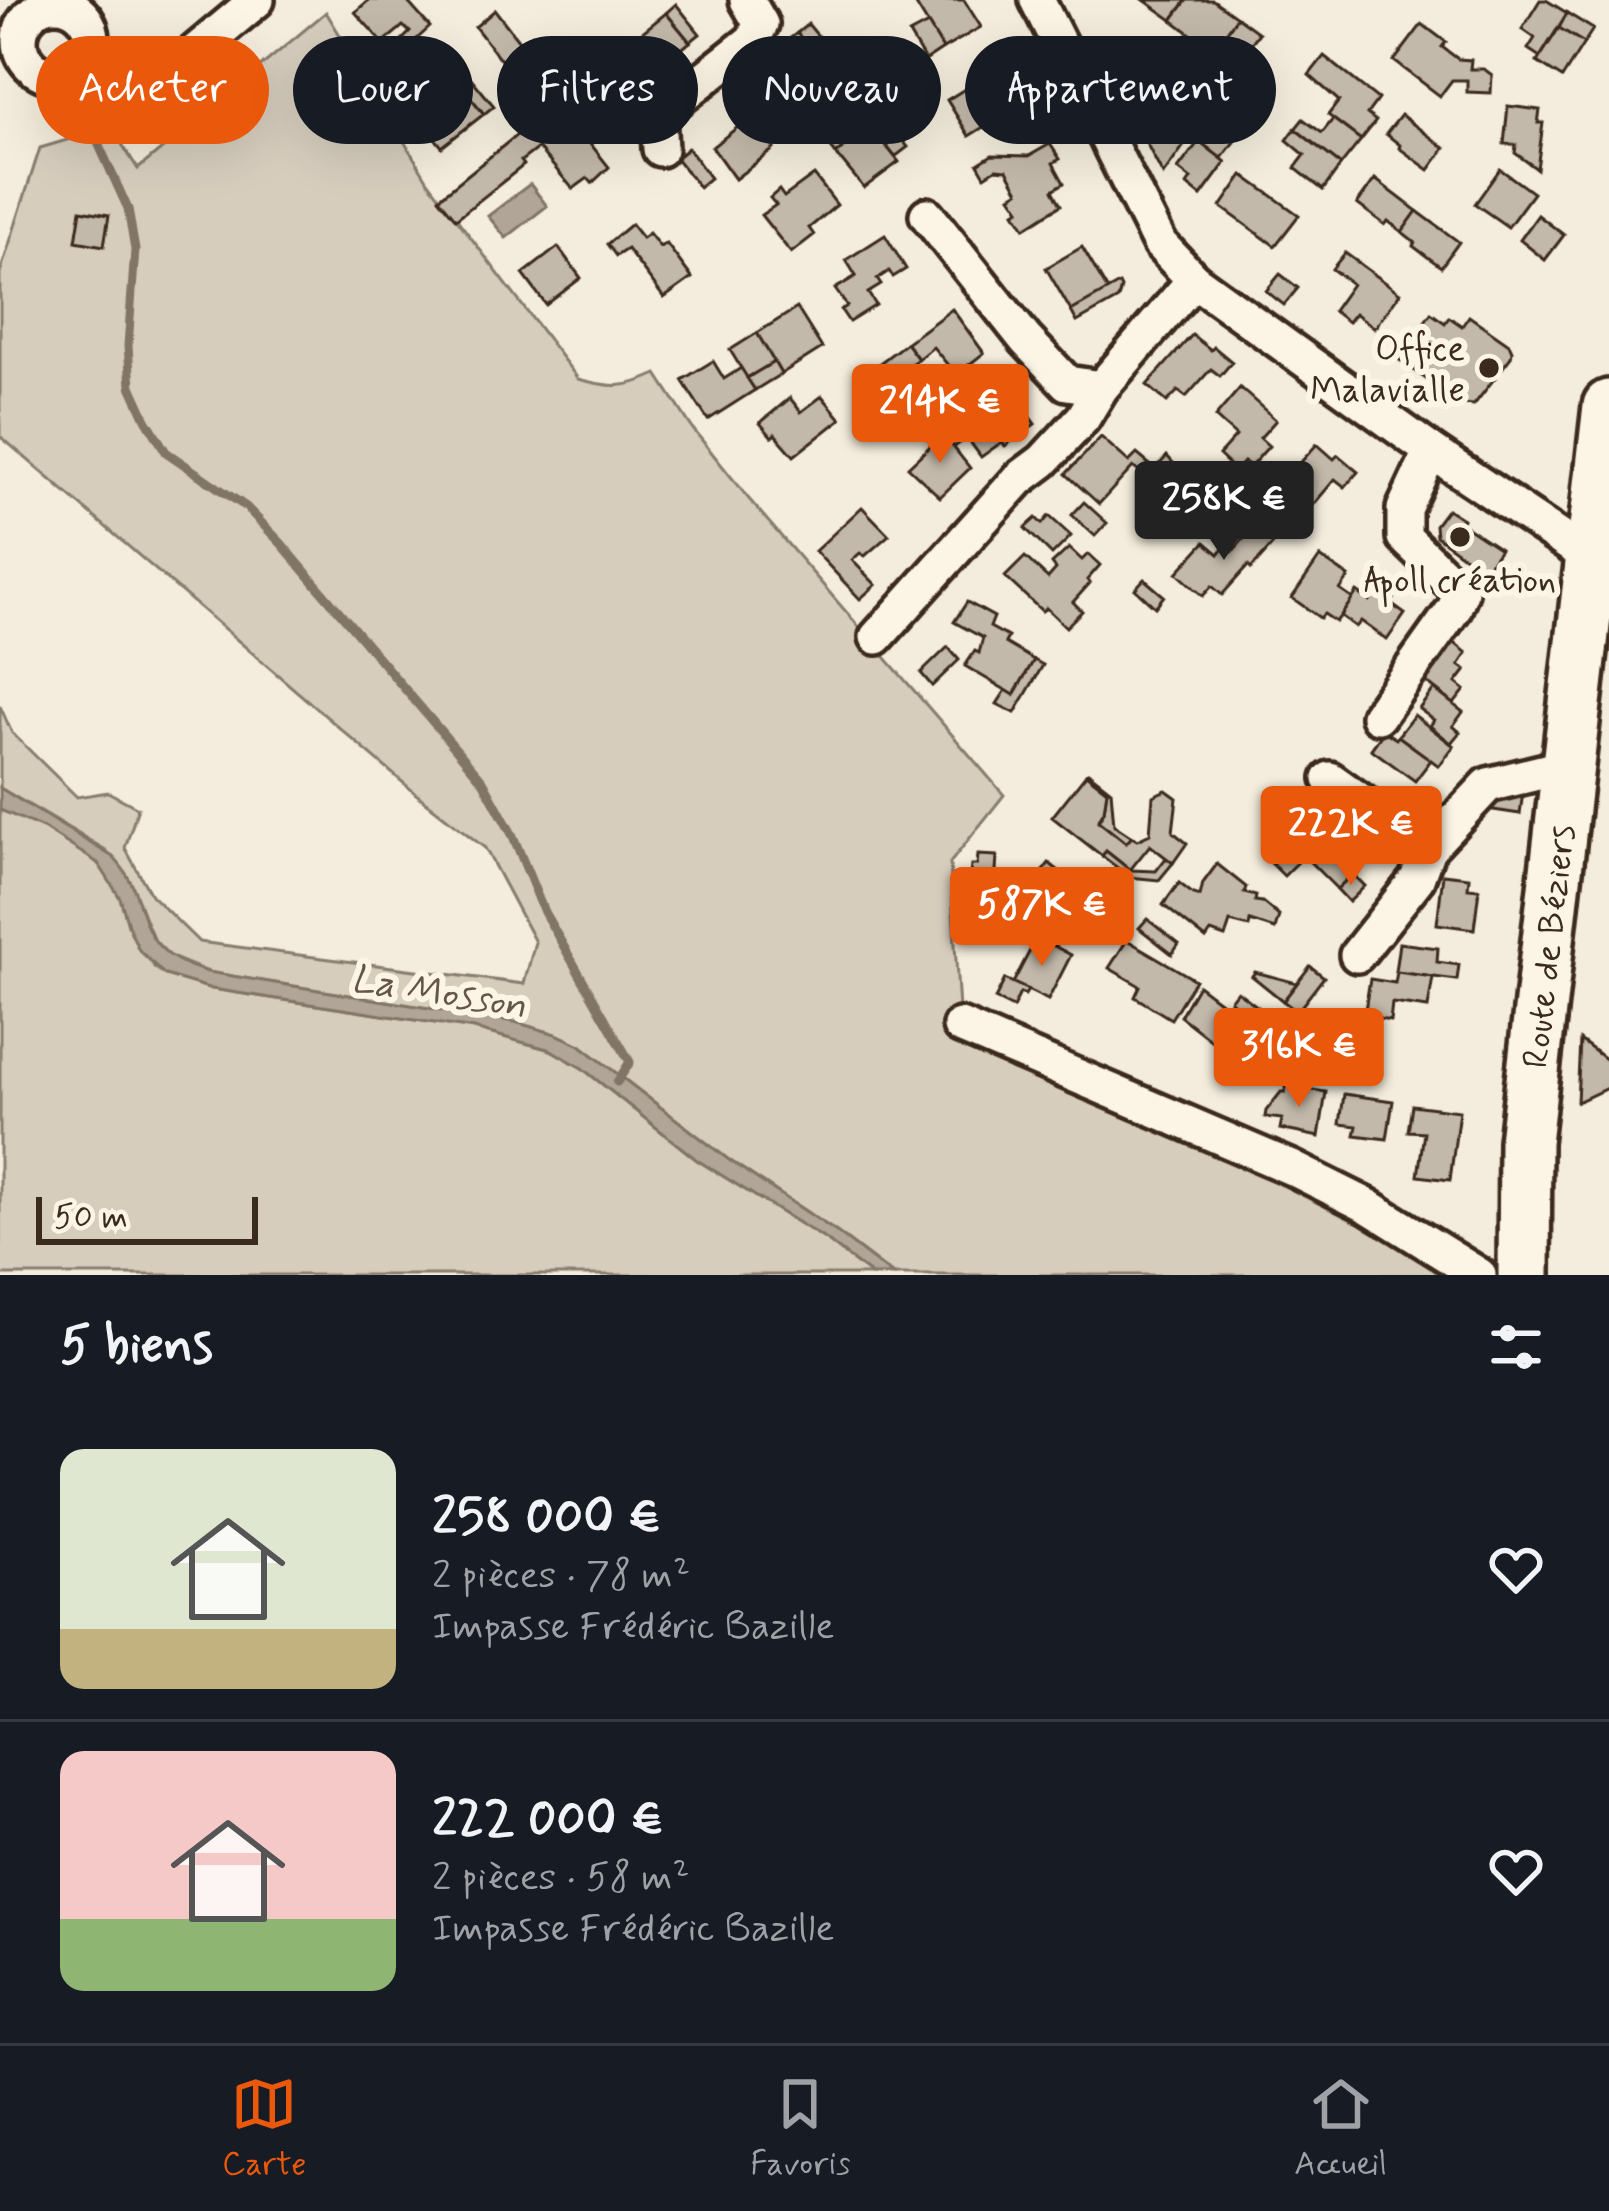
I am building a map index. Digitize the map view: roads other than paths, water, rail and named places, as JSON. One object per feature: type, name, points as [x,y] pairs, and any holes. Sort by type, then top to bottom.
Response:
[{"type":"main road","name":"Route de Béziers","points":[[1523,1275],[1526,1142],[1609,406]]},
{"type":"street","points":[[214,36],[257,0]]},
{"type":"street","points":[[660,149],[658,115],[753,40],[761,24],[747,0]]},
{"type":"street","points":[[1037,0],[1160,244],[1194,280],[1431,451],[1590,558]]},
{"type":"street","points":[[36,69],[11,26],[36,10],[69,3],[92,36]]},
{"type":"street","points":[[927,215],[1025,340],[1067,383],[1101,388]]},
{"type":"street","points":[[877,638],[1018,479],[1043,461],[1083,418],[1101,388],[1194,280]]},
{"type":"street","points":[[1378,716],[1461,592],[1405,537],[1404,509],[1431,451]]},
{"type":"street","points":[[1357,955],[1417,879],[1428,849],[1488,784],[1566,766]]},
{"type":"street","points":[[1330,779],[1428,849]]},
{"type":"street","points":[[960,1026],[1292,1168],[1369,1206],[1479,1275]]},
{"type":"waterway","points":[[99,144],[128,209],[135,250],[128,346],[131,386],[146,419],[166,452],[246,507],[281,543],[483,781],[513,836],[544,912],[630,1062],[617,1082]]},
{"type":"place","name":"Office Malavialle","points":[[1489,368]]},
{"type":"place","name":"Apoll création","points":[[1460,537]]},
{"type":"water label","name":"La Mosson","points":[[439,990]]}]
